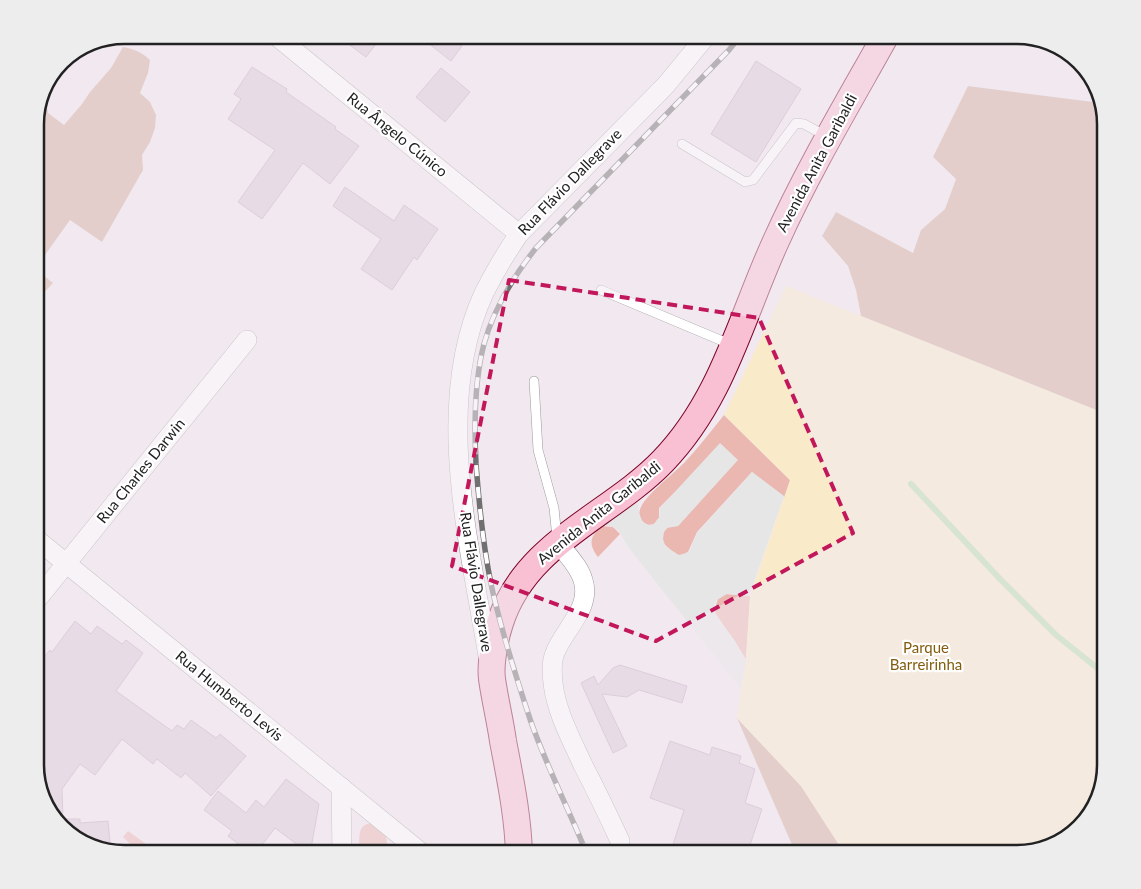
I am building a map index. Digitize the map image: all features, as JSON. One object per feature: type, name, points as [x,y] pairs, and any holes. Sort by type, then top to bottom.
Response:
[{"type":"main road","name":"Avenida Anita Garibaldi","points":[[518,845],[517,819],[492,677],[500,623],[509,601],[531,569],[558,542],[641,482],[681,442],[696,422],[734,346],[772,250],[803,186],[881,44]]},
{"type":"street","name":"Rua Ângelo Cúnico","points":[[286,44],[519,234]]},
{"type":"street","name":"Rua Flávio Dallegrave","points":[[492,677],[462,492],[458,452],[463,364],[471,329],[484,294],[502,260],[519,234],[666,85],[700,44]]},
{"type":"street","name":"Rua Charles Darwin","points":[[44,591],[247,340]]},
{"type":"street","points":[[558,542],[579,571],[584,581],[585,593],[579,612],[554,654],[552,668],[557,704],[573,744],[622,845]]},
{"type":"street","name":"Rua Humberto Levis","points":[[44,545],[412,845]]},
{"type":"street","points":[[341,788],[342,845]]},
{"type":"lane","points":[[682,144],[745,182],[753,180],[796,123],[804,124],[828,138]]},
{"type":"lane","points":[[601,290],[734,346]]},
{"type":"lane","points":[[534,381],[538,450],[554,508],[558,542]]},
{"type":"highlighted area","points":[[509,280],[759,318],[853,533],[656,641],[452,566]]},
{"type":"shaded area","points":[[123,47],[138,51],[150,60],[148,73],[140,93],[150,102],[156,115],[155,128],[150,142],[142,155],[143,170],[102,242],[70,220],[44,256],[44,119],[46,106],[48,113],[64,125],[111,68]]},
{"type":"shaded area","points":[[968,86],[1094,102],[1097,124],[1097,410],[861,316],[856,290],[848,266],[822,236],[836,212],[913,253],[921,230],[945,209],[956,179],[933,157]]},
{"type":"shaded area","points":[[44,276],[53,283],[44,292]]},
{"type":"shaded area","points":[[724,415],[790,480],[786,498],[752,472],[697,532],[688,552],[683,555],[676,555],[663,543],[663,533],[668,527],[678,526],[737,460],[683,484],[659,508],[659,518],[653,525],[646,524],[641,520],[639,514],[641,507],[649,496],[684,463]]},
{"type":"shaded area","points":[[720,443],[738,460],[678,526],[667,528],[663,539],[665,545],[679,555],[690,550],[697,533],[752,472],[784,496],[749,596],[727,594],[717,600],[714,605],[716,615],[746,660],[741,689],[628,547],[619,531],[611,526],[601,526],[636,494],[639,513],[643,523],[647,525],[654,524],[660,516],[660,508]]},
{"type":"shaded area","points":[[601,526],[613,527],[620,534],[598,557],[593,548],[592,541],[594,534]]},
{"type":"shaded area","points":[[726,594],[750,596],[746,659],[714,611],[718,599]]},
{"type":"shaded area","points":[[737,718],[801,786],[839,845],[792,845]]},
{"type":"shaded area","points":[[372,823],[386,835],[387,845],[359,845],[361,830],[367,824]]},
{"type":"shaded area","points":[[128,831],[147,845],[131,845],[123,837]]},
{"type":"green space","name":"Parque Barreirinha","points":[[786,286],[1097,410],[1096,781],[1087,805],[1081,814],[1062,832],[1033,844],[1017,845],[839,845],[801,786],[737,718],[746,658],[750,596],[790,480],[724,415]]},
{"type":"building","points":[[348,44],[376,44],[366,57]]},
{"type":"building","points":[[429,44],[459,44],[462,46],[451,61]]},
{"type":"building","points":[[756,61],[801,89],[756,162],[711,134]]},
{"type":"building","points":[[252,67],[287,89],[286,92],[336,127],[335,129],[359,146],[330,184],[303,163],[262,219],[238,202],[275,150],[228,119],[241,99],[234,94]]},
{"type":"building","points":[[441,68],[470,92],[445,122],[416,97]]},
{"type":"building","points":[[345,187],[394,221],[404,205],[438,229],[417,260],[414,257],[392,290],[361,269],[381,239],[333,206]]},
{"type":"building","points":[[75,621],[91,634],[97,626],[122,644],[126,640],[143,653],[116,691],[172,731],[177,725],[184,729],[191,720],[216,738],[220,734],[246,756],[211,796],[185,773],[181,778],[157,759],[153,764],[122,739],[95,775],[80,764],[62,789],[63,817],[52,801],[46,786],[44,770],[44,657],[50,650],[52,652]]},
{"type":"building","points":[[620,665],[687,686],[682,703],[639,690],[627,697],[602,694],[627,746],[613,753],[581,683],[594,676],[598,685],[613,668]]},
{"type":"building","points":[[670,741],[710,755],[712,747],[741,756],[739,763],[755,769],[745,803],[762,809],[750,845],[673,845],[684,810],[650,798]]},
{"type":"building","points":[[286,779],[319,804],[312,845],[298,845],[275,828],[262,845],[240,845],[228,836],[232,831],[204,810],[218,791],[246,813],[256,800],[264,807]]},
{"type":"building","points":[[65,819],[80,819],[80,823],[108,821],[110,842],[103,842],[84,835]]},
{"type":"waterway","points":[[911,484],[1001,580],[1056,635],[1097,668]]},
{"type":"railway","points":[[583,845],[531,722],[499,619],[491,584],[476,464],[475,434],[478,373],[488,331],[499,305],[512,282],[536,248],[734,44]]}]
